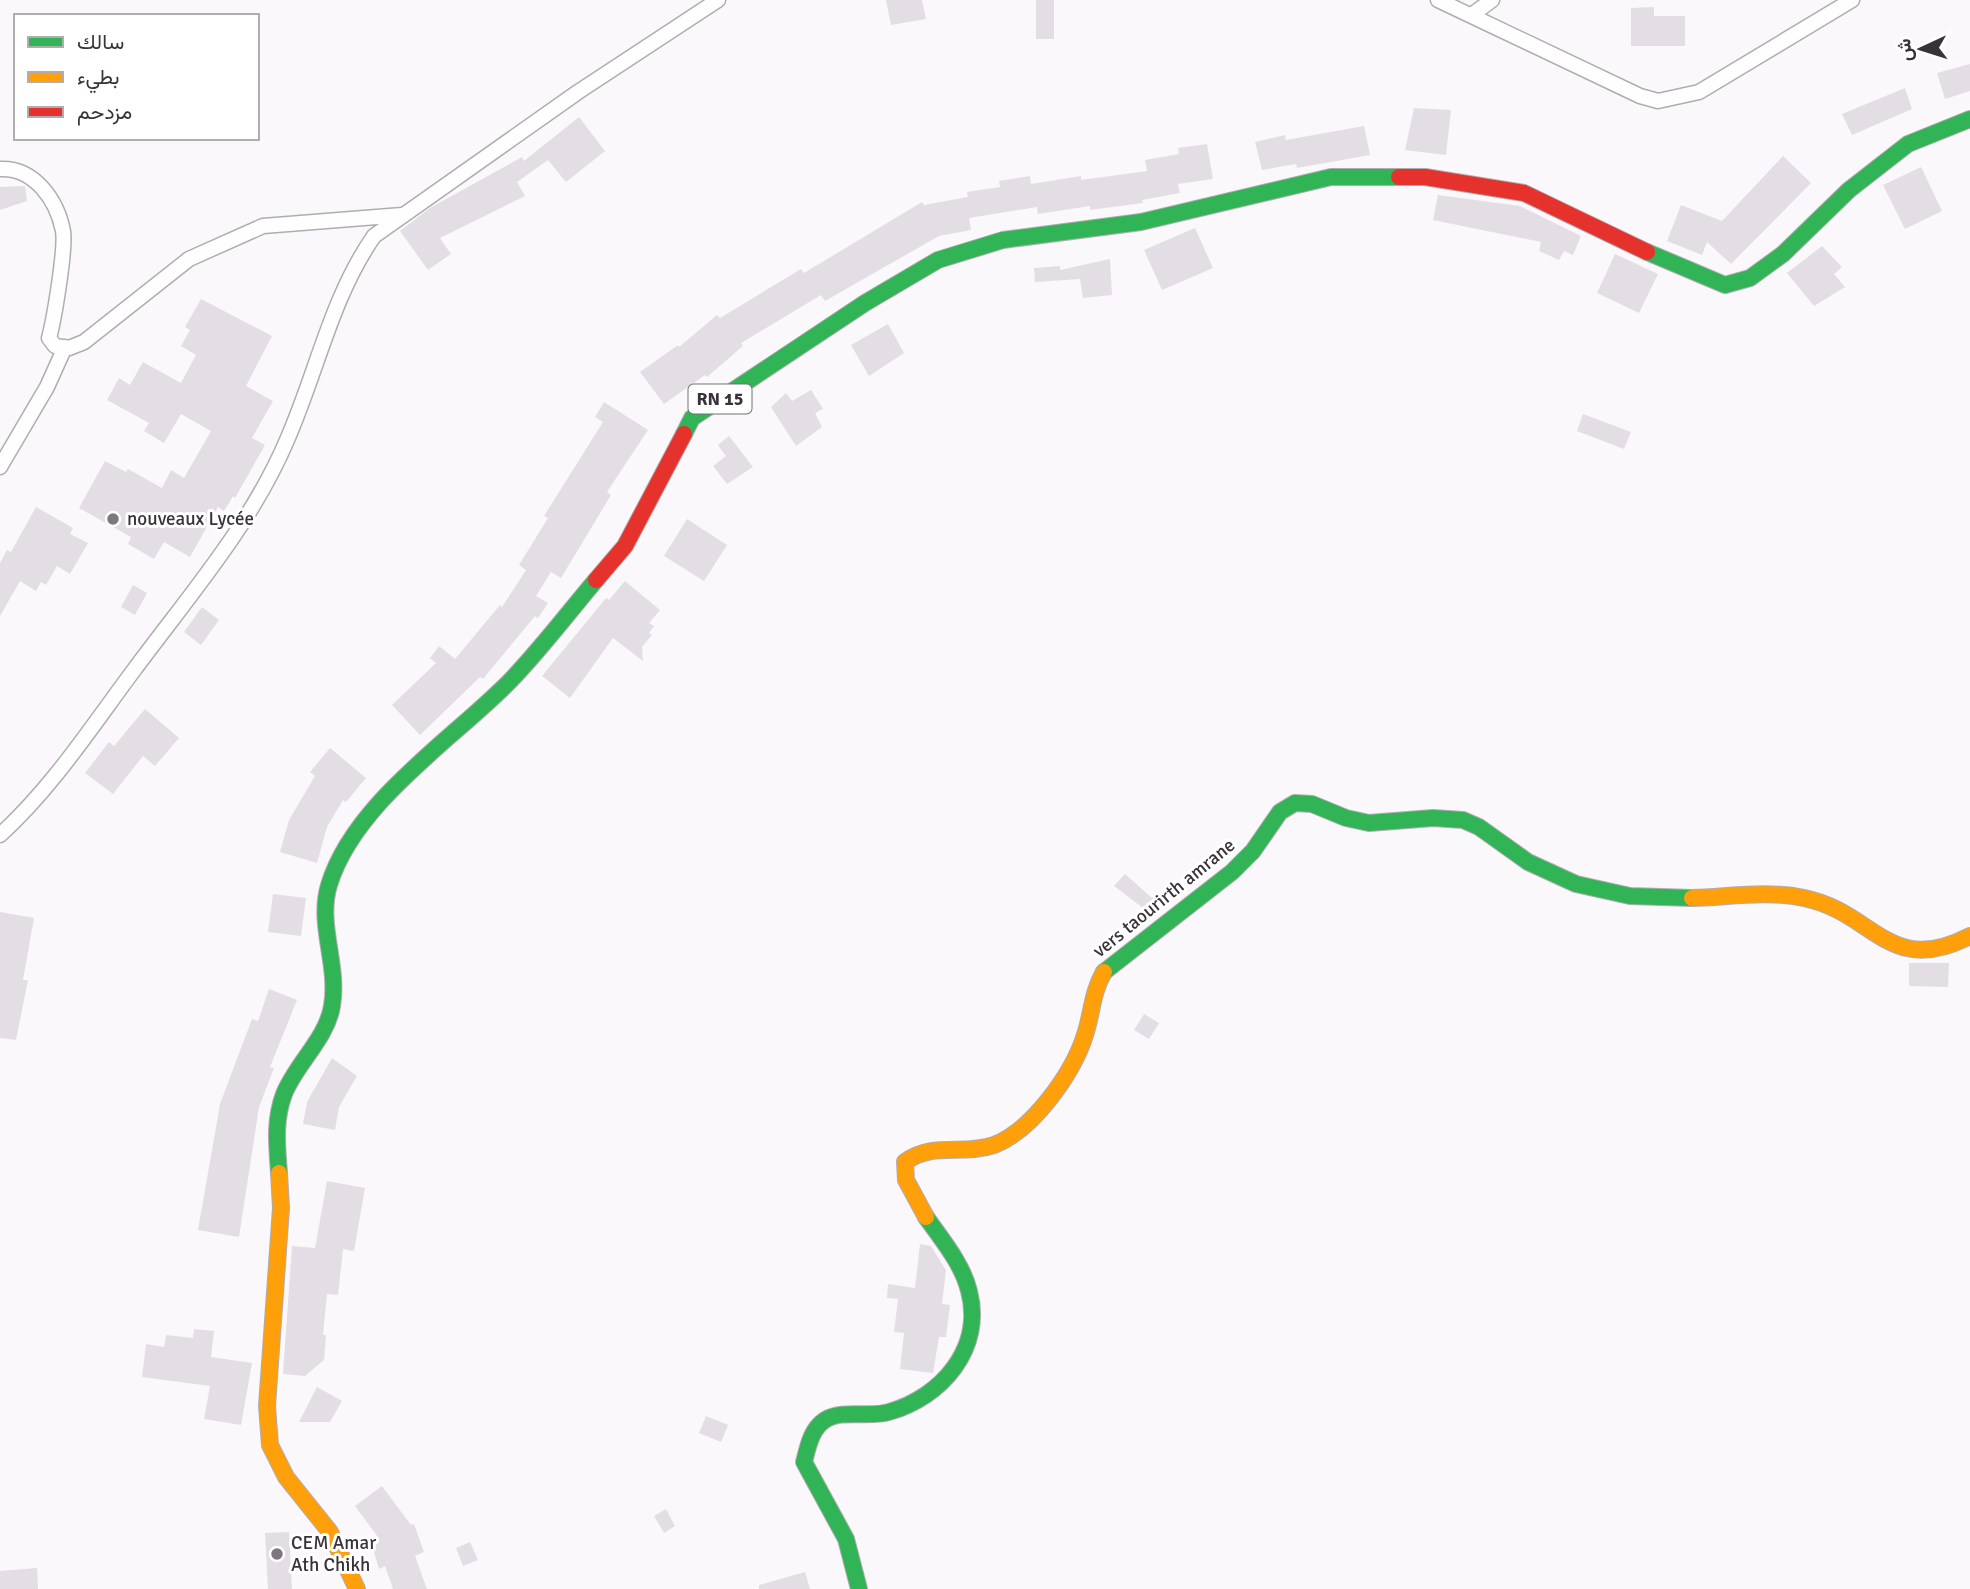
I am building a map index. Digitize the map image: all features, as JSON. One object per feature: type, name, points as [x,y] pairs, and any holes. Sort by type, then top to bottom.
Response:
[{"type":"main road","name":"RN 15","points":[[357,1589],[330,1532],[286,1477],[270,1445],[267,1406],[281,1208],[276,1122],[285,1092],[312,1048],[331,1008],[334,964],[324,919],[329,886],[346,846],[368,819],[433,749],[510,681],[625,546],[692,418],[865,303],[938,260],[1003,240],[1141,222],[1331,177],[1425,177],[1524,193],[1686,271],[1725,285],[1750,278],[1783,254],[1849,190],[1908,144],[1970,119]]},
{"type":"main road","name":"vers taourirth amrane","points":[[859,1589],[846,1539],[804,1462],[809,1442],[817,1425],[835,1415],[870,1417],[889,1412],[937,1387],[957,1370],[973,1322],[969,1290],[951,1249],[906,1191],[902,1174],[905,1163],[924,1149],[984,1147],[1004,1140],[1046,1105],[1077,1057],[1092,1010],[1096,982],[1107,968],[1232,873],[1258,848],[1268,826],[1285,807],[1304,802],[1355,821],[1374,823],[1429,819],[1476,825],[1498,844],[1543,870],[1620,897],[1655,899],[1792,896],[1818,901],[1842,912],[1881,939],[1921,952],[1945,949],[1970,936]]},
{"type":"street","points":[[0,835],[20,817],[81,740],[239,529],[286,442],[353,266],[374,236],[578,92],[718,0]]},
{"type":"street","points":[[1438,0],[1473,14],[1640,96],[1658,101],[1699,92],[1852,0]]},
{"type":"street","points":[[1473,14],[1492,0]]},
{"type":"street","points":[[0,169],[24,172],[40,186],[58,215],[63,233],[63,254],[49,338],[55,346],[65,347],[84,342],[189,259],[263,226],[404,215]]},
{"type":"street","points":[[0,467],[47,387],[65,347]]},
{"type":"building","points":[[886,0],[922,0],[926,19],[891,25]]},
{"type":"building","points":[[1036,0],[1054,0],[1054,39],[1036,39]]},
{"type":"building","points":[[1654,7],[1654,16],[1685,16],[1685,46],[1631,46],[1631,8]]},
{"type":"building","points":[[1970,64],[1970,91],[1945,99],[1937,73]]},
{"type":"building","points":[[1905,88],[1912,109],[1852,135],[1842,114]]},
{"type":"building","points":[[1414,108],[1451,110],[1446,155],[1405,150]]},
{"type":"building","points":[[579,117],[605,151],[566,182],[548,160],[517,182],[525,196],[440,238],[451,254],[428,270],[400,231],[430,208],[522,157],[524,161]]},
{"type":"building","points":[[1364,126],[1370,155],[1297,168],[1296,164],[1262,170],[1255,142],[1285,135],[1286,140]]},
{"type":"building","points":[[1207,144],[1213,179],[1178,184],[1180,193],[1142,200],[1143,203],[1090,210],[1090,206],[1038,214],[1037,207],[969,218],[971,230],[939,236],[825,301],[821,295],[741,343],[743,346],[707,377],[705,375],[664,404],[640,372],[678,345],[679,347],[717,315],[720,318],[801,269],[804,273],[922,202],[924,205],[968,197],[967,192],[1000,187],[999,181],[1030,176],[1031,184],[1081,176],[1081,180],[1147,171],[1145,160],[1179,154],[1178,148]]},
{"type":"building","points":[[1783,156],[1811,183],[1731,264],[1707,242],[1702,255],[1667,241],[1681,205],[1722,221]]},
{"type":"building","points":[[1921,167],[1942,211],[1905,229],[1883,185]]},
{"type":"building","points":[[25,186],[27,201],[0,210],[0,187]]},
{"type":"building","points":[[1438,195],[1520,206],[1581,236],[1573,255],[1564,251],[1559,260],[1539,251],[1541,242],[1433,220]]},
{"type":"building","points":[[1195,228],[1213,268],[1162,290],[1144,250]]},
{"type":"building","points":[[1822,246],[1842,267],[1834,274],[1845,287],[1814,306],[1787,273]]},
{"type":"building","points":[[1615,254],[1658,274],[1639,313],[1597,293]]},
{"type":"building","points":[[1110,259],[1112,295],[1083,298],[1080,279],[1035,282],[1034,268],[1060,266],[1060,270]]},
{"type":"building","points":[[201,299],[272,336],[246,386],[273,401],[252,438],[265,445],[235,498],[233,496],[224,511],[218,507],[190,557],[164,542],[154,559],[128,544],[131,537],[79,508],[105,461],[126,472],[128,469],[162,488],[171,470],[184,478],[211,431],[181,414],[164,443],[144,431],[149,423],[107,400],[119,378],[130,385],[143,362],[181,383],[196,355],[181,346],[190,330],[185,327]]},
{"type":"building","points":[[888,324],[904,353],[869,376],[851,345]]},
{"type":"building","points":[[811,390],[823,409],[815,413],[822,427],[796,446],[771,407],[786,393],[792,401]]},
{"type":"building","points":[[604,402],[648,430],[607,492],[611,495],[561,578],[551,572],[536,596],[548,603],[538,618],[535,616],[483,679],[480,677],[420,735],[392,705],[436,663],[430,658],[439,646],[455,659],[500,605],[502,607],[526,570],[519,565],[548,518],[544,516],[603,422],[595,417]]},
{"type":"building","points":[[1583,414],[1631,432],[1624,449],[1577,431]]},
{"type":"building","points":[[729,436],[753,467],[727,484],[713,466],[726,456],[718,445]]},
{"type":"building","points":[[36,507],[73,528],[70,534],[88,543],[70,574],[57,566],[46,585],[41,582],[36,591],[20,581],[0,616],[0,563],[7,550],[11,552]]},
{"type":"building","points":[[687,519],[727,545],[704,581],[664,556]]},
{"type":"building","points":[[625,581],[660,610],[649,623],[654,626],[649,633],[652,635],[642,647],[643,661],[613,638],[570,698],[542,676],[606,598],[609,600]]},
{"type":"building","points":[[133,585],[147,593],[135,615],[121,607]]},
{"type":"building","points":[[202,607],[219,620],[201,645],[184,632]]},
{"type":"building","points":[[145,709],[179,738],[155,766],[143,756],[113,794],[85,773],[109,742],[114,746]]},
{"type":"building","points":[[330,748],[366,778],[346,802],[343,800],[327,827],[317,863],[280,852],[289,820],[315,776],[310,772]]},
{"type":"building","points":[[1125,874],[1152,898],[1154,895],[1165,903],[1155,917],[1114,886]]},
{"type":"building","points":[[273,894],[306,898],[301,936],[268,932]]},
{"type":"building","points":[[0,912],[34,918],[23,980],[28,980],[16,1040],[0,1038]]},
{"type":"building","points":[[1909,963],[1949,963],[1948,987],[1909,986]]},
{"type":"building","points":[[269,989],[297,1000],[270,1067],[274,1068],[259,1107],[239,1237],[198,1230],[220,1104],[252,1019],[258,1021]]},
{"type":"building","points":[[1144,1014],[1159,1023],[1149,1039],[1134,1030]]},
{"type":"building","points":[[332,1058],[357,1076],[339,1107],[335,1130],[303,1124],[307,1102]]},
{"type":"building","points":[[327,1181],[365,1188],[354,1251],[343,1249],[338,1295],[327,1294],[323,1335],[326,1335],[324,1360],[305,1376],[283,1374],[292,1246],[315,1248]]},
{"type":"building","points":[[920,1244],[931,1246],[946,1270],[942,1304],[950,1305],[946,1337],[939,1337],[933,1373],[900,1369],[904,1333],[894,1332],[898,1299],[887,1298],[888,1284],[915,1288]]},
{"type":"building","points":[[194,1329],[214,1331],[211,1357],[252,1363],[241,1425],[204,1419],[210,1386],[142,1377],[146,1344],[164,1347],[166,1335],[193,1338]]},
{"type":"building","points":[[317,1387],[342,1401],[330,1422],[299,1422]]},
{"type":"building","points":[[706,1416],[728,1425],[721,1442],[699,1433]]},
{"type":"building","points":[[382,1486],[411,1525],[414,1524],[424,1552],[415,1556],[427,1589],[393,1589],[385,1566],[379,1569],[370,1539],[378,1537],[355,1506]]},
{"type":"building","points":[[666,1509],[675,1526],[664,1533],[654,1516]]},
{"type":"building","points":[[289,1532],[292,1589],[268,1589],[265,1533]]},
{"type":"building","points":[[470,1542],[478,1560],[463,1566],[456,1548]]},
{"type":"building","points":[[37,1568],[38,1589],[0,1589],[0,1571]]},
{"type":"building","points":[[805,1572],[810,1589],[759,1589],[759,1585]]},
{"type":"traffic: fast","points":[[1647,252],[1725,285],[1750,278],[1783,254],[1849,190],[1908,144],[1970,119]]},
{"type":"traffic: fast","points":[[684,434],[692,418],[865,303],[938,260],[1003,240],[1141,222],[1331,177],[1399,177]]},
{"type":"traffic: fast","points":[[279,1173],[277,1123],[284,1094],[318,1040],[332,1006],[333,975],[325,915],[329,885],[342,855],[382,800],[510,681],[596,580]]},
{"type":"traffic: fast","points":[[1104,972],[1232,872],[1253,851],[1280,812],[1295,803],[1312,804],[1346,818],[1369,823],[1433,818],[1463,820],[1479,827],[1528,862],[1576,884],[1630,896],[1692,898]]},
{"type":"traffic: fast","points":[[859,1589],[846,1539],[804,1462],[813,1433],[825,1420],[839,1415],[881,1414],[908,1405],[942,1382],[964,1350],[970,1332],[972,1312],[969,1291],[957,1261],[926,1217]]},
{"type":"traffic: slow","points":[[1692,898],[1762,894],[1804,898],[1828,905],[1900,946],[1920,950],[1942,947],[1970,936]]},
{"type":"traffic: slow","points":[[926,1217],[906,1180],[905,1162],[926,1152],[994,1145],[1009,1138],[1037,1114],[1061,1083],[1079,1050],[1104,972]]},
{"type":"traffic: slow","points":[[279,1173],[281,1208],[267,1406],[270,1445],[286,1477],[330,1532],[357,1589]]},
{"type":"traffic: jam","points":[[1399,177],[1425,177],[1524,193],[1647,252]]},
{"type":"traffic: jam","points":[[596,580],[625,546],[684,434]]},
{"type":"place","name":"nouveaux Lycée","points":[[113,519]]},
{"type":"place","name":"CEM Amar Ath Chikh","points":[[277,1554]]}]
